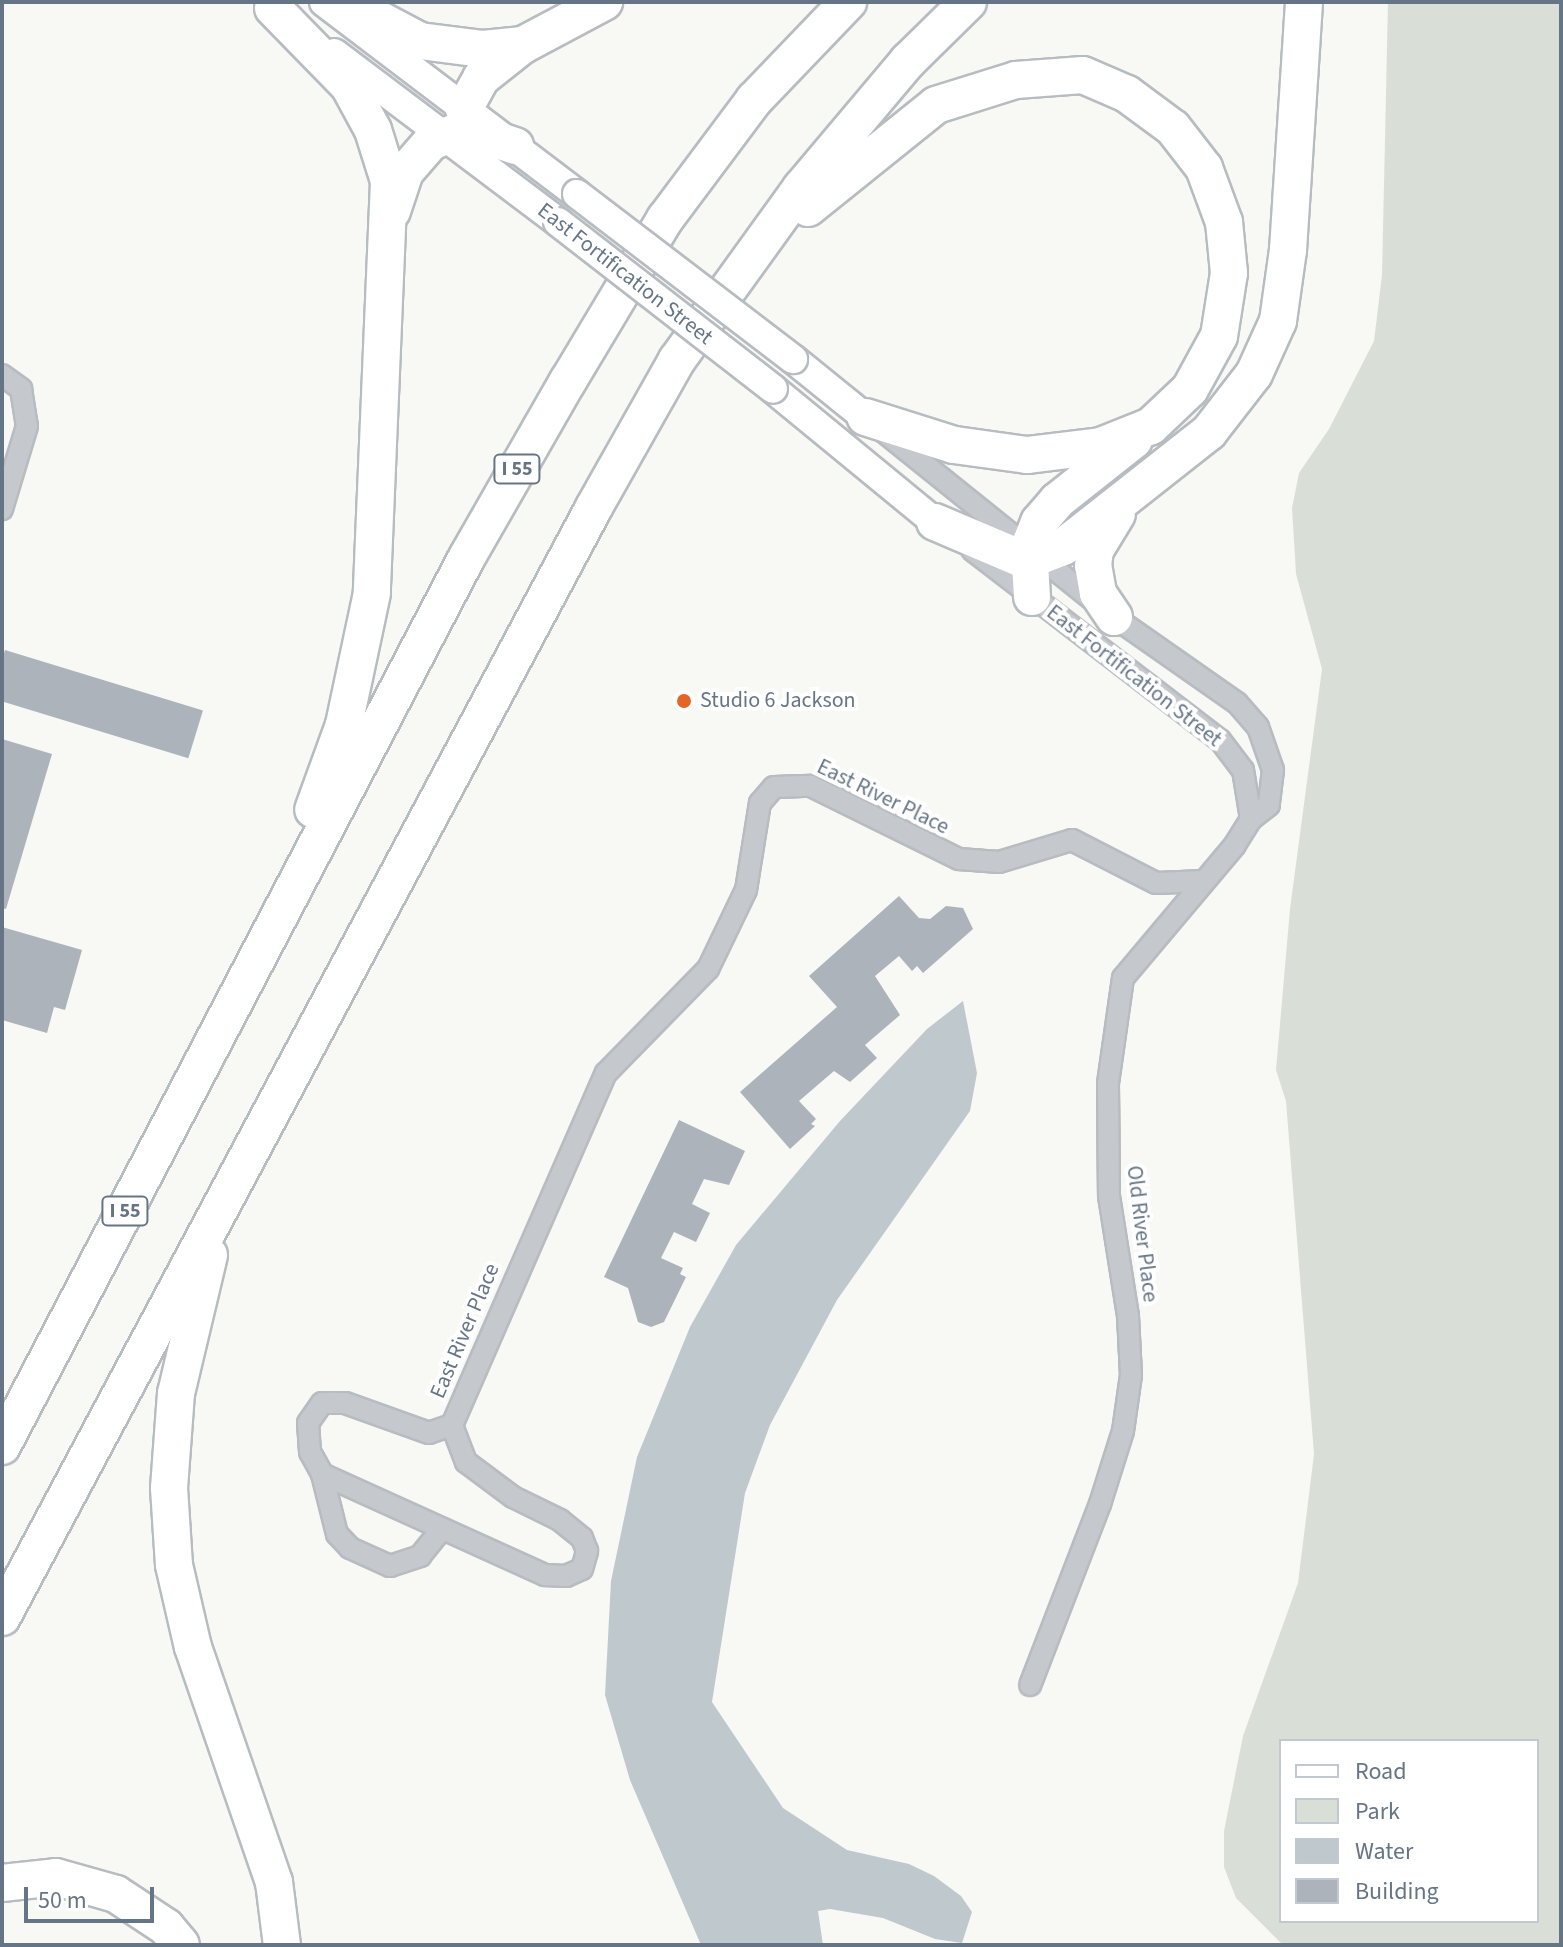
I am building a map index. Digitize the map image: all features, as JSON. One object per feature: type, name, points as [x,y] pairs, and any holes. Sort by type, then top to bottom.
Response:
[{"type":"highway","points":[[346,2],[420,41],[457,49],[523,45]]},
{"type":"highway","points":[[462,133],[481,78],[523,45],[604,2]]},
{"type":"highway","name":"I 55","points":[[2,1446],[467,557],[665,219],[754,100],[848,2]]},
{"type":"highway","points":[[2,1617],[593,509],[677,360],[801,188],[908,61],[968,2]]},
{"type":"highway","points":[[935,522],[1032,555],[1122,505],[1209,432],[1254,374],[1278,321],[1288,250],[1304,2]]},
{"type":"highway","points":[[247,976],[344,725],[361,656],[377,539],[390,217],[389,181],[381,155],[349,86],[269,5]]},
{"type":"highway","points":[[745,266],[855,166],[936,105],[1016,80],[1083,75],[1127,94],[1173,128],[1204,168],[1224,222],[1229,273],[1219,336],[1190,389],[1151,426],[1057,501],[1039,522],[1032,555],[1032,597]]},
{"type":"highway","points":[[390,217],[405,172],[431,142],[462,133],[515,146]]},
{"type":"highway","points":[[865,417],[954,445],[1027,455],[1101,446],[1151,426]]},
{"type":"highway","points":[[1114,617],[1098,593],[1093,566],[1095,550],[1122,505]]},
{"type":"highway","points":[[221,1207],[176,1393],[169,1488],[174,1565],[193,1647],[274,1882],[282,1945]]},
{"type":"highway","points":[[2,1883],[56,1877],[116,1894],[166,1927],[181,1945]]},
{"type":"street","name":"East Fortification Street","points":[[324,2],[558,222],[773,389],[935,522],[1220,740],[1243,770],[1251,819],[1269,805],[1273,794],[1269,750],[1258,727],[1237,703],[1032,555],[793,359],[515,146]]},
{"type":"street","name":"East Fortification Street","points":[[269,5],[462,133]]},
{"type":"street","points":[[2,375],[21,389],[27,426],[2,509]]},
{"type":"street","name":"East River Place","points":[[322,1474],[545,1575],[566,1576],[582,1569],[587,1551],[582,1538],[560,1520],[513,1497],[466,1462],[452,1425],[606,1073],[708,969],[746,890],[760,803],[774,787],[811,786],[959,859],[999,862],[1072,840],[1156,883],[1204,881]]},
{"type":"street","name":"Old River Place","points":[[1030,1685],[1100,1504],[1123,1431],[1129,1389],[1128,1316],[1109,1196],[1108,1084],[1123,978],[1251,819]]},
{"type":"street","name":"East River Place","points":[[442,1529],[406,1565],[390,1566],[350,1548],[337,1534],[322,1474],[310,1452],[308,1423],[322,1403],[345,1403],[429,1433],[452,1425]]},
{"type":"green space","points":[[1388,2],[1561,2],[1561,1945],[1283,1945],[1236,1898],[1224,1867],[1224,1831],[1243,1736],[1298,1583],[1314,1454],[1286,1101],[1276,1070],[1290,909],[1322,669],[1296,574],[1292,508],[1299,473],[1329,429],[1374,341],[1382,275]]},
{"type":"water","points":[[963,1001],[977,1073],[970,1111],[837,1300],[770,1425],[745,1493],[712,1702],[783,1808],[847,1850],[909,1864],[934,1876],[961,1896],[972,1912],[962,1943],[935,1939],[883,1918],[830,1909],[818,1911],[823,1945],[701,1945],[630,1780],[605,1695],[611,1581],[637,1457],[690,1327],[736,1245],[840,1121],[927,1029]]},
{"type":"building","points":[[5,650],[203,711],[188,758],[2,701],[2,660]]},
{"type":"building","points":[[2,739],[52,754],[6,909],[2,908]]},
{"type":"building","points":[[899,896],[919,918],[930,919],[946,906],[963,908],[973,929],[923,973],[917,966],[912,971],[899,956],[875,976],[900,1015],[865,1045],[877,1058],[850,1082],[834,1071],[799,1101],[816,1119],[811,1124],[815,1126],[790,1149],[740,1092],[837,1007],[809,976]]},
{"type":"building","points":[[2,927],[82,950],[65,1010],[54,1007],[47,1033],[2,1020]]},
{"type":"building","points":[[679,1120],[745,1151],[729,1185],[704,1179],[692,1204],[710,1213],[696,1242],[674,1232],[661,1258],[683,1268],[680,1274],[686,1277],[664,1322],[651,1327],[638,1322],[628,1288],[604,1277]]},
{"type":"place","name":"Studio 6 Jackson","points":[[684,701]]}]
